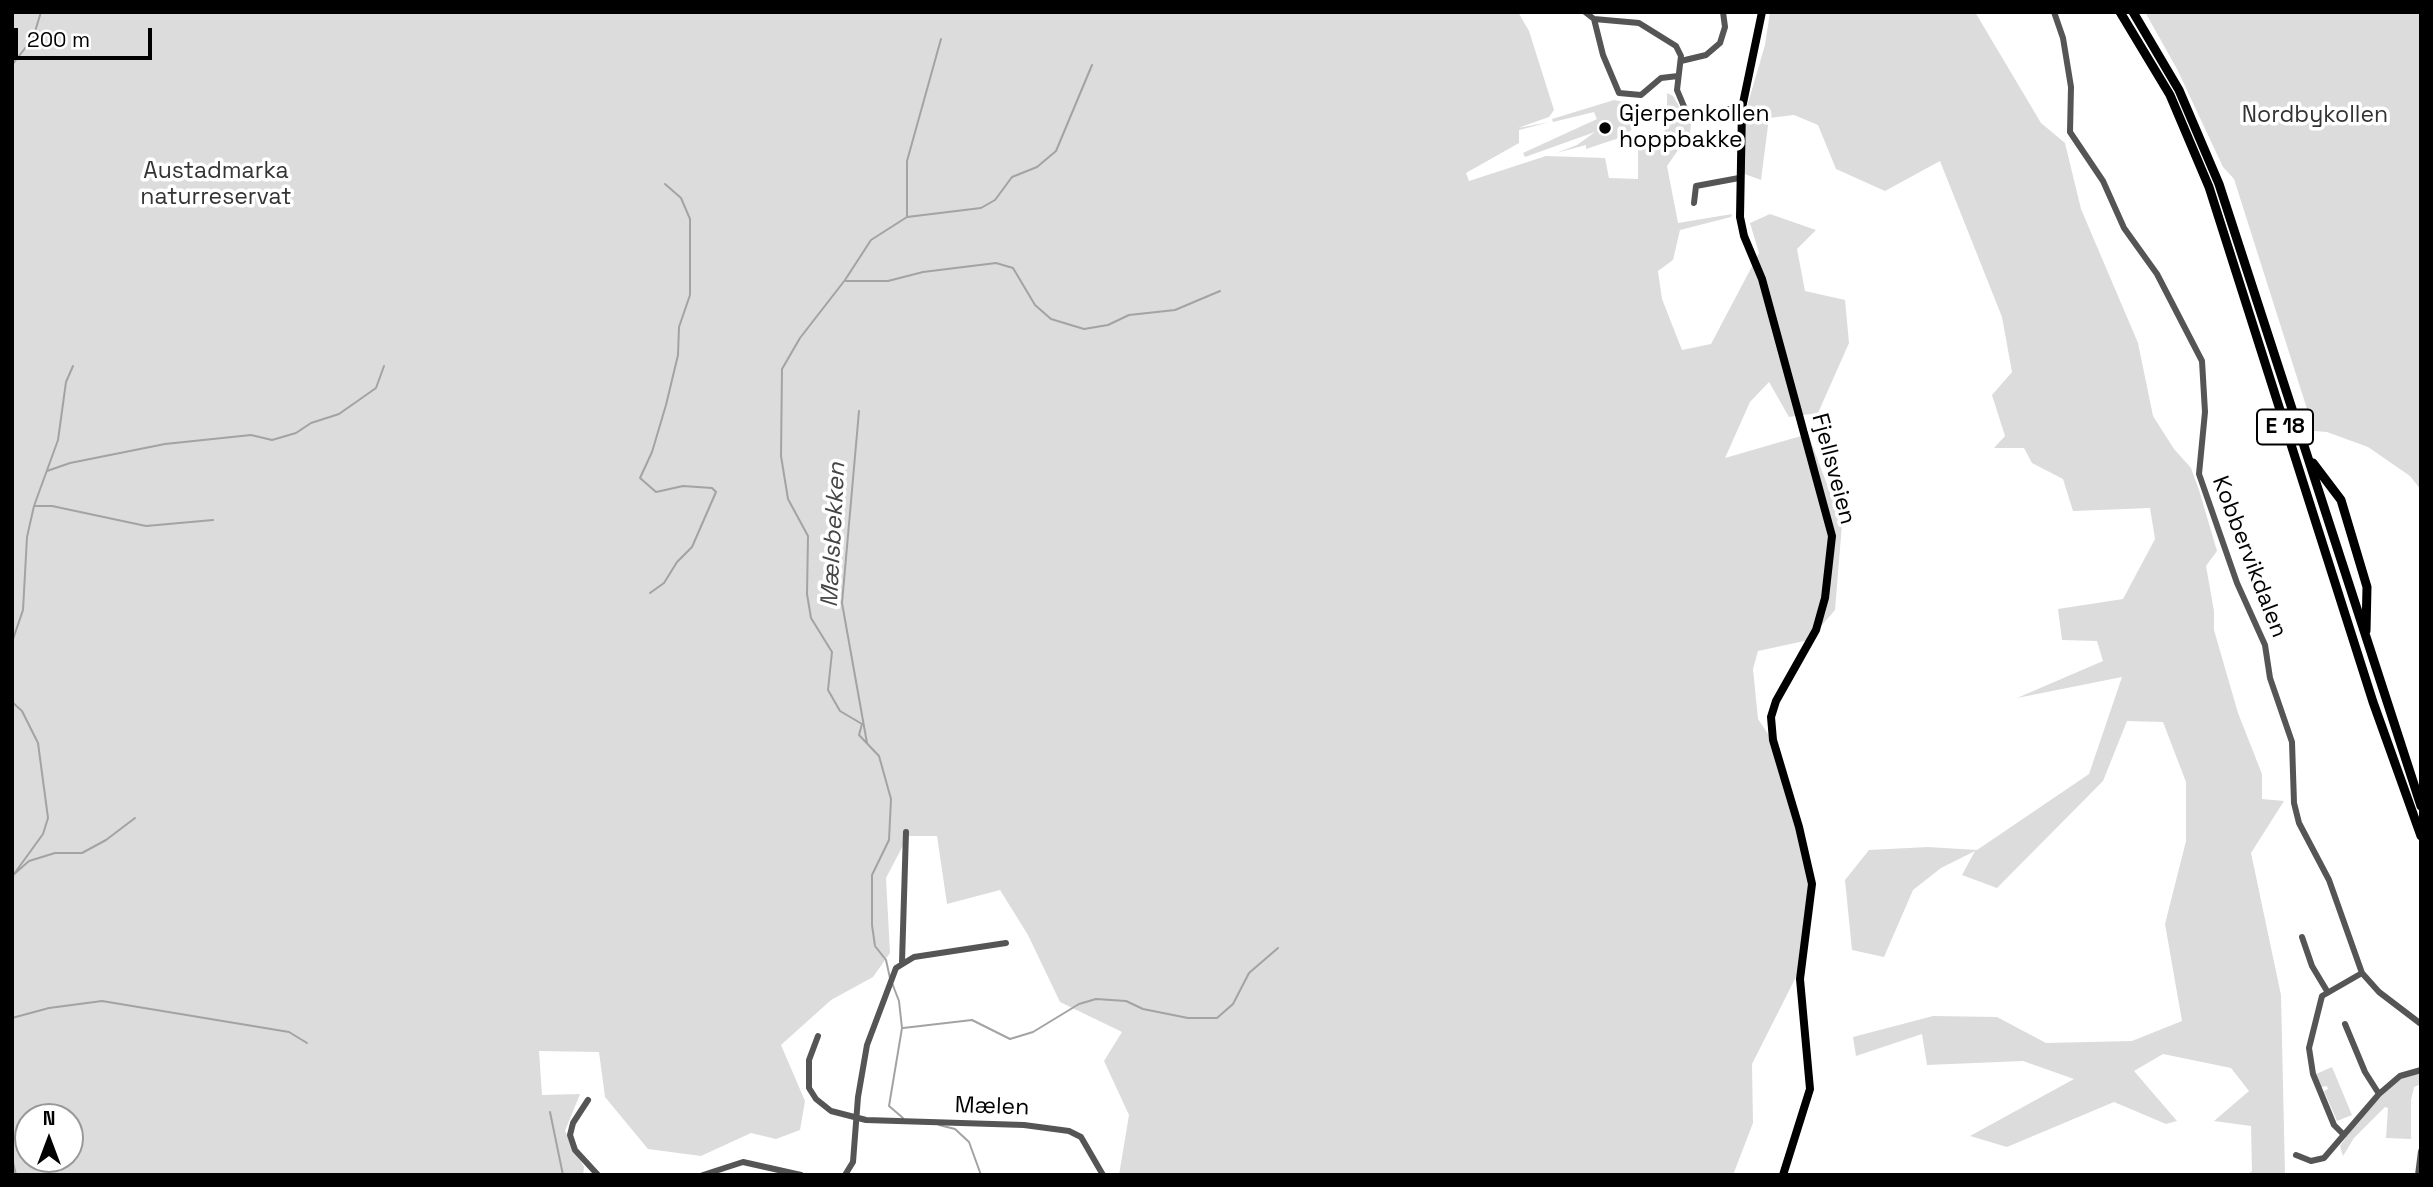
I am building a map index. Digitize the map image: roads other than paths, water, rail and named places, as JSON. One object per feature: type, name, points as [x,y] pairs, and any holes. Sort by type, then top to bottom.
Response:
[{"type":"highway","name":"E 18","points":[[2120,12],[2170,95],[2208,187],[2373,702],[2421,836]]},
{"type":"highway","name":"E 18","points":[[2133,12],[2179,90],[2205,146],[2421,806]]},
{"type":"highway","points":[[2297,426],[2315,469],[2341,500],[2367,587],[2365,624],[2371,658]]},
{"type":"main road","name":"Fjellsveien","points":[[1762,12],[1742,108],[1739,178],[1742,227],[1762,279],[1832,536],[1825,598],[1816,630],[1776,701],[1771,717],[1773,740],[1799,827],[1812,884],[1800,969],[1810,1089],[1783,1175]]},
{"type":"street","points":[[1585,12],[1594,19],[1603,55],[1619,93],[1641,95],[1661,78],[1678,76]]},
{"type":"street","points":[[1681,61],[1706,55],[1720,43],[1725,27],[1723,12]]},
{"type":"street","name":"Kobbervikdalen","points":[[2054,12],[2063,38],[2071,87],[2070,132],[2104,181],[2124,228],[2157,274],[2202,361],[2205,412],[2199,474],[2237,583],[2265,645],[2270,678],[2292,742],[2297,818],[2329,880],[2362,973],[2379,992],[2421,1024]]},
{"type":"street","points":[[1594,19],[1627,16],[1672,43],[1680,52],[1678,97],[1689,111],[1742,108]]},
{"type":"street","points":[[1694,203],[1696,186],[1739,178]]},
{"type":"street","points":[[845,1175],[853,1162],[856,1119],[867,1045],[888,985],[902,962],[906,832]]},
{"type":"street","points":[[2302,937],[2312,966],[2327,991]]},
{"type":"street","points":[[902,962],[917,957],[1006,943]]},
{"type":"street","points":[[2344,1135],[2332,1120],[2310,1059],[2315,1018],[2321,999],[2327,991],[2362,973]]},
{"type":"street","points":[[2345,1024],[2365,1072],[2379,1094]]},
{"type":"street","points":[[818,1035],[809,1060],[810,1091],[831,1111],[856,1119]]},
{"type":"street","points":[[2296,1155],[2311,1161],[2321,1159],[2332,1152],[2379,1094],[2400,1076],[2421,1070]]},
{"type":"street","points":[[588,1100],[573,1123],[570,1135],[575,1150],[598,1175]]},
{"type":"street","name":"Mælen","points":[[856,1119],[1024,1125],[1069,1131],[1081,1137],[1103,1175]]},
{"type":"street","points":[[2418,1175],[2421,1151]]},
{"type":"street","points":[[703,1175],[743,1162],[802,1175]]},
{"type":"waterway","points":[[12,65],[33,38],[41,12]]},
{"type":"waterway","points":[[907,216],[907,161],[941,39]]},
{"type":"waterway","points":[[890,978],[886,960],[875,946],[872,925],[872,875],[889,840],[891,799],[879,756],[859,735],[862,724],[840,711],[828,690],[832,652],[811,618],[807,594],[808,536],[788,499],[781,456],[782,369],[800,338],[845,280],[871,240],[907,217],[981,208],[995,200],[1012,177],[1037,167],[1056,151],[1092,65]]},
{"type":"waterway","points":[[650,593],[664,583],[677,562],[692,547],[716,492],[712,488],[683,486],[656,492],[640,478],[652,452],[666,405],[678,355],[679,327],[690,295],[690,219],[681,198],[665,184]]},
{"type":"waterway","points":[[846,281],[888,281],[923,272],[996,263],[1013,268],[1035,305],[1051,319],[1084,329],[1108,325],[1129,315],[1175,310],[1220,291]]},
{"type":"waterway","points":[[12,642],[23,610],[27,537],[34,506],[58,440],[66,382],[73,366]]},
{"type":"waterway","points":[[47,471],[70,463],[165,444],[251,435],[272,440],[296,433],[311,423],[339,414],[376,388],[384,366]]},
{"type":"waterway","name":"Mælsbekken","points":[[859,411],[842,603],[867,743]]},
{"type":"waterway","points":[[35,506],[52,506],[146,526],[213,520]]},
{"type":"waterway","points":[[12,702],[22,711],[38,743],[48,818],[43,834],[14,874]]},
{"type":"waterway","points":[[12,876],[29,861],[55,853],[82,853],[106,840],[135,818]]},
{"type":"waterway","points":[[903,1028],[972,1020],[1010,1039],[1033,1032],[1079,1004],[1096,999],[1126,1001],[1143,1009],[1188,1018],[1217,1018],[1233,1004],[1249,973],[1278,948]]},
{"type":"waterway","points":[[892,983],[899,1001],[902,1028],[889,1106],[903,1118]]},
{"type":"waterway","points":[[12,1018],[49,1008],[102,1001],[289,1032],[307,1043]]},
{"type":"waterway","points":[[550,1112],[563,1175]]},
{"type":"waterway","points":[[939,1125],[955,1129],[969,1142],[981,1175]]},
{"type":"waterway","points":[[12,1158],[16,1175]]},
{"type":"place","name":"Gjerpenkollen hoppbakke","points":[[1605,128]]},
{"type":"park label","name":"Nordbykollen","points":[[2315,116]]},
{"type":"park label","name":"Austadmarka naturreservat","points":[[216,185]]}]
